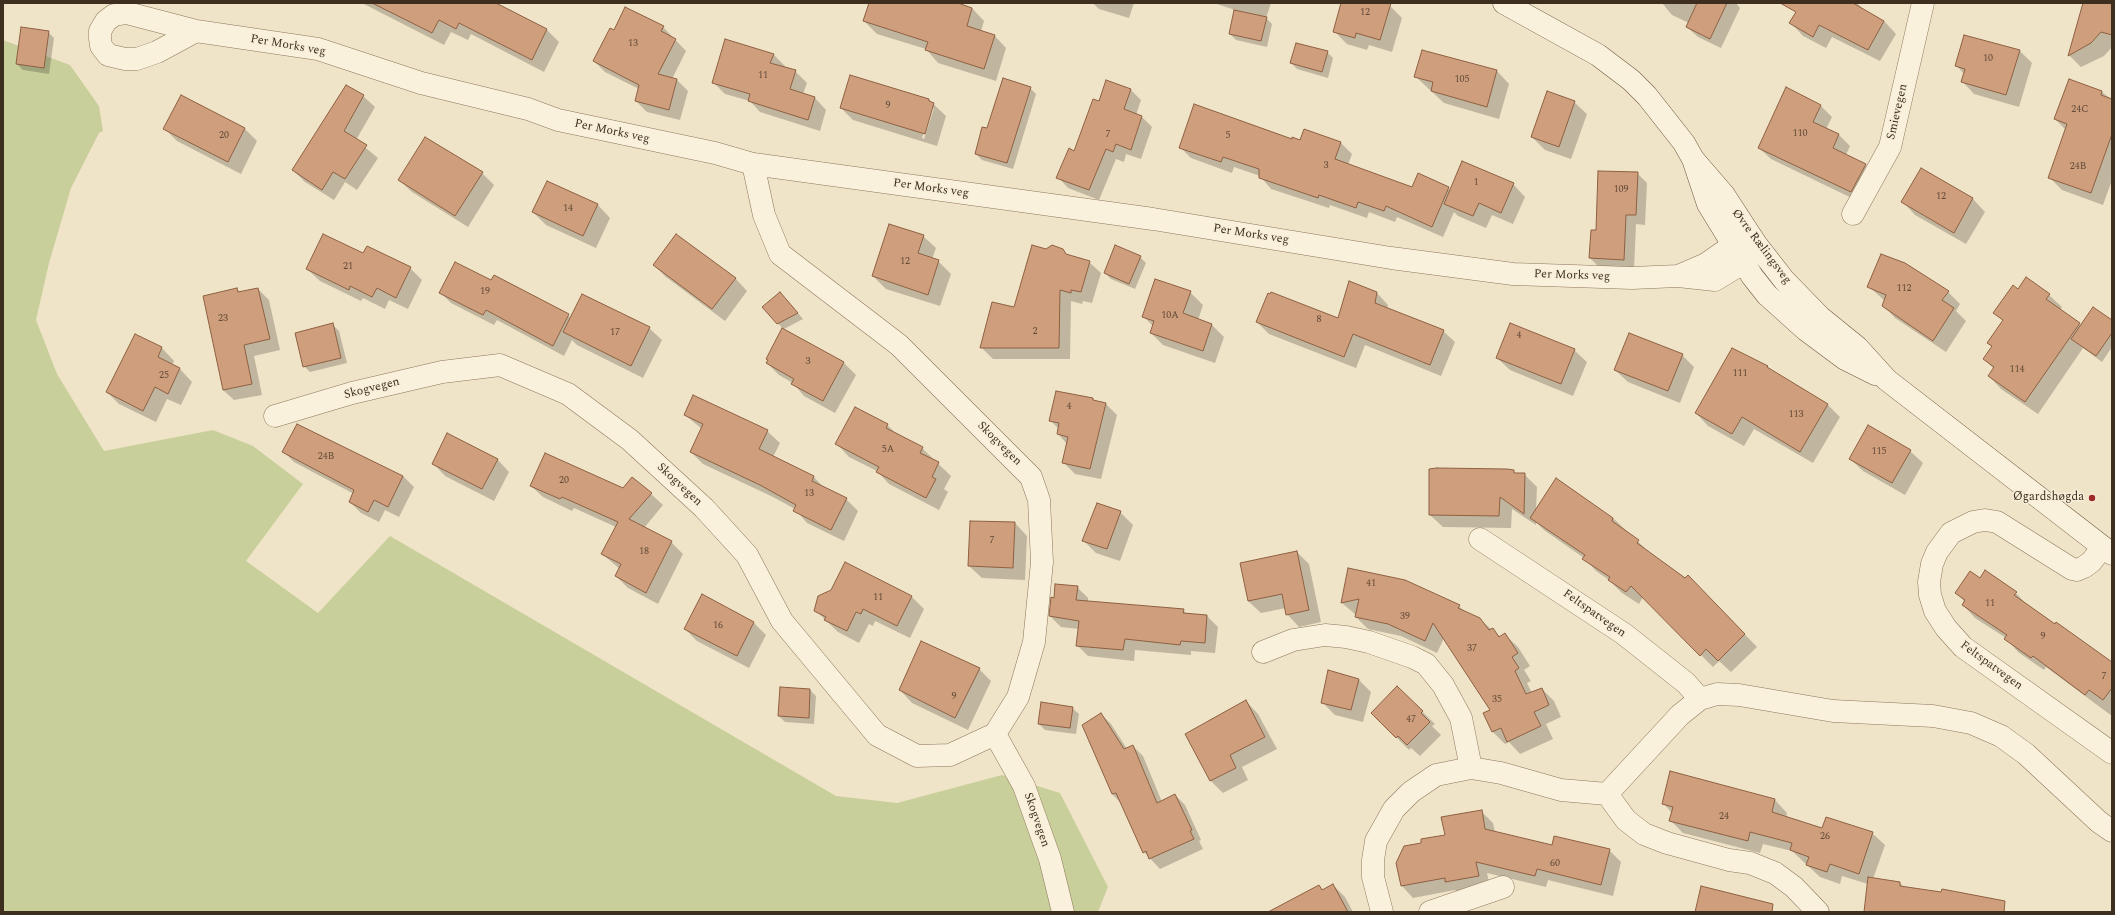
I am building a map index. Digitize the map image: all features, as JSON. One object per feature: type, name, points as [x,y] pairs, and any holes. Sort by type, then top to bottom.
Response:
[{"type":"street","name":"Øvre Rælingsveg","points":[[1504,3],[1577,41],[1598,54],[1631,80],[1661,112],[1692,159],[1724,195],[1756,244],[1784,280],[1805,302],[1857,347],[1887,380]]},
{"type":"street","name":"Smievegen","points":[[1853,214],[1890,147],[1923,3]]},
{"type":"street","name":"Per Morks veg","points":[[196,31],[318,49],[421,83],[528,110],[558,120],[715,153],[753,164],[1153,219],[1391,258],[1513,274],[1602,278],[1678,276],[1706,264],[1737,255],[1756,244]]},
{"type":"street","name":"Øvre Rælingsveg","points":[[1692,159],[1708,204],[1737,255],[1767,295],[1806,330],[1845,359],[1887,380],[1981,451],[2109,553]]},
{"type":"street","name":"Skogvegen","points":[[275,416],[352,393],[442,372],[500,365],[568,394],[630,440],[704,508],[747,555],[782,621],[877,735],[917,756],[950,755],[995,734],[1018,697],[1034,642],[1042,562],[1040,500],[1031,477],[899,345],[780,254],[764,216],[753,164]]},
{"type":"street","name":"Feltspatvegen","points":[[2109,553],[2084,567],[2077,570],[2072,569],[1997,522],[1985,520],[1973,522],[1951,533],[1940,547],[1932,564],[1929,582],[1930,595],[1935,611],[1946,628],[1963,647],[2112,753]]},
{"type":"street","name":"Feltspatvegen","points":[[1480,539],[1624,634],[1686,683],[1700,699]]},
{"type":"street","points":[[1263,652],[1293,640],[1325,635],[1346,637],[1370,642],[1412,657],[1426,664],[1443,685],[1461,718],[1471,768]]},
{"type":"street","points":[[1607,794],[1680,715],[1700,699],[1717,694],[1739,695],[1833,711],[1933,716],[1971,723],[2001,736],[2026,754],[2099,822],[2112,831]]},
{"type":"street","name":"Skogvegen","points":[[995,734],[1024,786],[1050,859],[1063,912]]},
{"type":"street","points":[[1382,912],[1373,877],[1373,860],[1376,841],[1394,809],[1411,792],[1436,775],[1471,768],[1501,773],[1561,790],[1607,794],[1626,820],[1644,834],[1667,843],[1729,860],[1750,863],[1774,872],[1794,887],[1818,912]]},
{"type":"street","points":[[1430,912],[1503,887]]},
{"type":"green space","points":[[3,40],[70,65],[99,106],[103,131],[99,133],[71,188],[49,263],[36,320],[57,374],[104,451],[213,430],[253,446],[303,484],[246,561],[318,613],[390,536],[836,796],[897,803],[1002,775],[1060,793],[1108,887],[1098,912],[3,912]]},
{"type":"building","points":[[372,3],[496,3],[547,29],[532,60],[459,23],[456,29],[439,20],[432,33]]},
{"type":"building","points":[[869,3],[958,3],[972,8],[967,26],[995,35],[984,69],[925,50],[928,42],[863,21]]},
{"type":"building","points":[[1341,3],[1391,3],[1380,40],[1356,33],[1355,38],[1333,32]]},
{"type":"building","points":[[1697,3],[1727,3],[1710,39],[1686,27]]},
{"type":"building","points":[[1780,3],[1853,3],[1884,21],[1868,50],[1819,25],[1813,37],[1789,23],[1796,12]]},
{"type":"building","points":[[2083,3],[2112,3],[2112,35],[2101,32],[2091,43],[2068,56]]},
{"type":"building","points":[[625,7],[664,26],[661,31],[676,39],[658,74],[677,79],[669,110],[635,101],[639,85],[593,61],[610,28],[614,30]]},
{"type":"building","points":[[1234,10],[1267,17],[1261,41],[1229,34]]},
{"type":"building","points":[[21,27],[49,31],[44,68],[16,64]]},
{"type":"building","points":[[1964,35],[2020,50],[2006,95],[1961,82],[1965,69],[1955,66]]},
{"type":"building","points":[[725,39],[774,54],[770,63],[796,70],[790,89],[815,97],[808,120],[748,101],[750,94],[712,83]]},
{"type":"building","points":[[1296,43],[1328,51],[1322,72],[1290,63]]},
{"type":"building","points":[[1422,50],[1497,70],[1487,107],[1431,91],[1433,82],[1414,77]]},
{"type":"building","points":[[850,75],[929,99],[929,101],[934,103],[925,134],[840,108]]},
{"type":"building","points":[[1003,78],[1031,87],[1007,163],[975,154],[982,127],[987,128]]},
{"type":"building","points":[[2069,79],[2102,91],[2101,95],[2112,99],[2112,134],[2091,193],[2048,178],[2067,124],[2054,119]]},
{"type":"building","points":[[1106,80],[1131,89],[1124,109],[1142,116],[1131,150],[1116,144],[1113,152],[1106,149],[1089,190],[1056,178],[1069,148],[1074,151],[1093,99],[1099,101]]},
{"type":"building","points":[[346,85],[364,95],[344,131],[367,145],[345,179],[333,172],[322,190],[292,170]]},
{"type":"building","points":[[1786,87],[1821,105],[1813,122],[1839,134],[1833,148],[1866,164],[1851,192],[1758,148]]},
{"type":"building","points":[[1547,91],[1575,101],[1559,147],[1531,137]]},
{"type":"building","points":[[181,95],[245,128],[228,162],[163,129]]},
{"type":"building","points":[[1194,104],[1292,139],[1292,137],[1300,140],[1304,129],[1341,142],[1335,159],[1412,187],[1418,173],[1449,187],[1432,227],[1386,206],[1384,211],[1358,202],[1356,208],[1319,195],[1318,198],[1259,178],[1259,169],[1223,157],[1221,162],[1179,148]]},
{"type":"building","points":[[425,137],[483,172],[455,216],[398,180]]},
{"type":"building","points":[[1462,161],[1514,183],[1501,213],[1479,203],[1473,216],[1444,204]]},
{"type":"building","points":[[1921,168],[1973,198],[1954,233],[1901,202]]},
{"type":"building","points":[[1598,171],[1638,172],[1636,215],[1626,215],[1624,260],[1589,258],[1591,230],[1596,230]]},
{"type":"building","points":[[547,181],[598,204],[583,236],[532,212]]},
{"type":"building","points":[[889,224],[924,235],[918,253],[939,260],[928,295],[872,276]]},
{"type":"building","points":[[323,234],[363,253],[367,246],[411,267],[396,298],[377,288],[372,297],[350,286],[349,290],[306,269]]},
{"type":"building","points":[[676,234],[736,278],[712,309],[653,265]]},
{"type":"building","points":[[1032,245],[1046,249],[1052,245],[1063,249],[1066,254],[1090,261],[1081,292],[1071,290],[1071,293],[1060,290],[1059,348],[980,348],[992,302],[1014,307]]},
{"type":"building","points":[[1115,245],[1141,256],[1129,284],[1104,273]]},
{"type":"building","points":[[1881,254],[1905,263],[1949,291],[1942,300],[1954,308],[1933,341],[1882,306],[1886,295],[1867,287]]},
{"type":"building","points":[[455,262],[491,280],[494,275],[569,314],[553,346],[486,310],[483,315],[439,293]]},
{"type":"building","points":[[2026,277],[2050,294],[2046,299],[2080,323],[2025,402],[1988,376],[1994,367],[1983,359],[1992,346],[1987,343],[2003,320],[1993,313],[2013,285],[2018,289]]},
{"type":"building","points":[[1155,279],[1191,291],[1183,313],[1212,324],[1203,351],[1150,333],[1154,321],[1142,317]]},
{"type":"building","points":[[1349,281],[1377,292],[1375,303],[1444,330],[1430,365],[1353,334],[1344,357],[1256,322],[1268,293],[1270,294],[1271,292],[1338,318]]},
{"type":"building","points":[[237,288],[238,292],[258,288],[270,339],[244,345],[252,384],[223,390],[203,296]]},
{"type":"building","points":[[780,292],[798,313],[777,324],[762,307]]},
{"type":"building","points":[[582,294],[650,327],[631,366],[563,332]]},
{"type":"building","points":[[2093,307],[2112,320],[2112,333],[2096,356],[2071,339]]},
{"type":"building","points":[[333,323],[341,358],[303,367],[295,333]]},
{"type":"building","points":[[1510,323],[1575,349],[1561,384],[1496,358]]},
{"type":"building","points":[[782,328],[844,362],[823,401],[791,384],[794,379],[766,363],[768,360],[766,359]]},
{"type":"building","points":[[1629,333],[1683,354],[1668,391],[1614,370]]},
{"type":"building","points":[[135,334],[162,347],[158,357],[180,368],[168,394],[155,387],[143,411],[106,392]]},
{"type":"building","points":[[1732,348],[1768,366],[1767,367],[1828,404],[1800,452],[1742,417],[1732,434],[1695,413]]},
{"type":"building","points":[[1056,391],[1093,398],[1093,400],[1106,403],[1090,469],[1062,463],[1068,437],[1057,434],[1059,423],[1049,421]]},
{"type":"building","points":[[693,395],[768,430],[759,449],[814,476],[812,481],[847,498],[831,530],[793,511],[796,505],[760,485],[690,452],[703,424],[684,415]]},
{"type":"building","points":[[855,407],[888,424],[886,428],[923,447],[920,453],[939,462],[932,477],[936,479],[926,498],[876,472],[879,467],[835,444]]},
{"type":"building","points":[[297,424],[403,476],[388,507],[374,500],[368,512],[349,502],[354,490],[282,452]]},
{"type":"building","points":[[1868,425],[1911,450],[1892,483],[1849,459]]},
{"type":"building","points":[[447,433],[498,459],[482,489],[432,464]]},
{"type":"building","points":[[545,453],[623,488],[632,477],[652,493],[629,519],[672,541],[646,593],[615,576],[621,564],[601,554],[618,522],[562,497],[560,499],[530,486]]},
{"type":"building","points":[[1429,469],[1507,469],[1514,470],[1514,473],[1525,473],[1524,514],[1500,497],[1499,516],[1429,515]]},
{"type":"building","points":[[1556,478],[1613,518],[1612,521],[1639,540],[1637,543],[1685,578],[1688,575],[1745,634],[1718,661],[1706,649],[1700,656],[1631,586],[1626,592],[1608,580],[1610,577],[1582,559],[1585,555],[1530,518]]},
{"type":"building","points":[[1097,503],[1121,511],[1107,549],[1082,541]]},
{"type":"building","points":[[970,521],[1015,522],[1013,568],[968,566]]},
{"type":"building","points":[[1297,551],[1309,610],[1286,615],[1282,594],[1248,601],[1240,563]]},
{"type":"building","points":[[845,562],[912,596],[897,626],[863,609],[861,614],[856,612],[847,631],[824,620],[826,617],[814,611],[818,596],[831,590]]},
{"type":"building","points":[[1348,568],[1405,580],[1460,605],[1458,608],[1480,618],[1489,630],[1493,628],[1499,637],[1505,633],[1518,653],[1512,657],[1519,668],[1515,671],[1526,694],[1542,688],[1549,705],[1534,712],[1541,726],[1507,742],[1501,728],[1492,732],[1483,713],[1490,710],[1433,623],[1425,641],[1388,624],[1355,617],[1359,599],[1341,603]]},
{"type":"building","points":[[1985,570],[2017,592],[2014,595],[2055,624],[2056,622],[2112,662],[2112,688],[2103,700],[2089,690],[2085,695],[2033,656],[2031,658],[2004,639],[2007,635],[1962,605],[1965,600],[1955,593],[1970,571],[1980,578]]},
{"type":"building","points":[[1055,584],[1078,586],[1076,600],[1184,609],[1183,613],[1207,615],[1205,643],[1181,641],[1180,645],[1125,639],[1123,650],[1076,646],[1079,621],[1049,616],[1051,597],[1054,598]]},
{"type":"building","points":[[702,594],[754,622],[737,656],[684,629]]},
{"type":"building","points":[[921,641],[980,668],[955,718],[899,690]]},
{"type":"building","points":[[1328,670],[1359,679],[1351,710],[1321,703]]},
{"type":"building","points":[[1397,686],[1423,711],[1421,713],[1430,722],[1407,745],[1398,736],[1396,738],[1371,713]]},
{"type":"building","points":[[780,687],[810,689],[809,718],[778,716]]},
{"type":"building","points":[[1246,700],[1265,737],[1230,755],[1236,768],[1210,781],[1185,734]]},
{"type":"building","points":[[1041,702],[1073,707],[1070,728],[1038,724]]},
{"type":"building","points":[[1101,713],[1124,749],[1133,745],[1157,803],[1175,794],[1192,830],[1190,831],[1194,839],[1149,859],[1146,851],[1143,853],[1116,793],[1112,794],[1082,725]]},
{"type":"building","points":[[1670,771],[1775,799],[1772,812],[1822,828],[1826,817],[1873,832],[1859,874],[1830,864],[1827,872],[1806,865],[1809,857],[1790,850],[1792,843],[1750,832],[1748,841],[1669,821],[1673,807],[1662,804]]},
{"type":"building","points":[[1482,810],[1485,829],[1552,845],[1554,836],[1610,849],[1601,885],[1537,869],[1535,876],[1476,862],[1479,876],[1445,882],[1445,878],[1401,886],[1396,863],[1404,846],[1421,843],[1421,839],[1445,835],[1441,817]]},
{"type":"building","points":[[1868,877],[1900,882],[1900,886],[1941,892],[1942,889],[2005,901],[2004,912],[1864,912]]},
{"type":"building","points":[[1333,884],[1348,912],[1268,912],[1319,885],[1322,890]]},
{"type":"building","points":[[1701,886],[1773,904],[1772,912],[1695,912]]},
{"type":"place","name":"Øgardshøgda","points":[[2092,498]]}]
